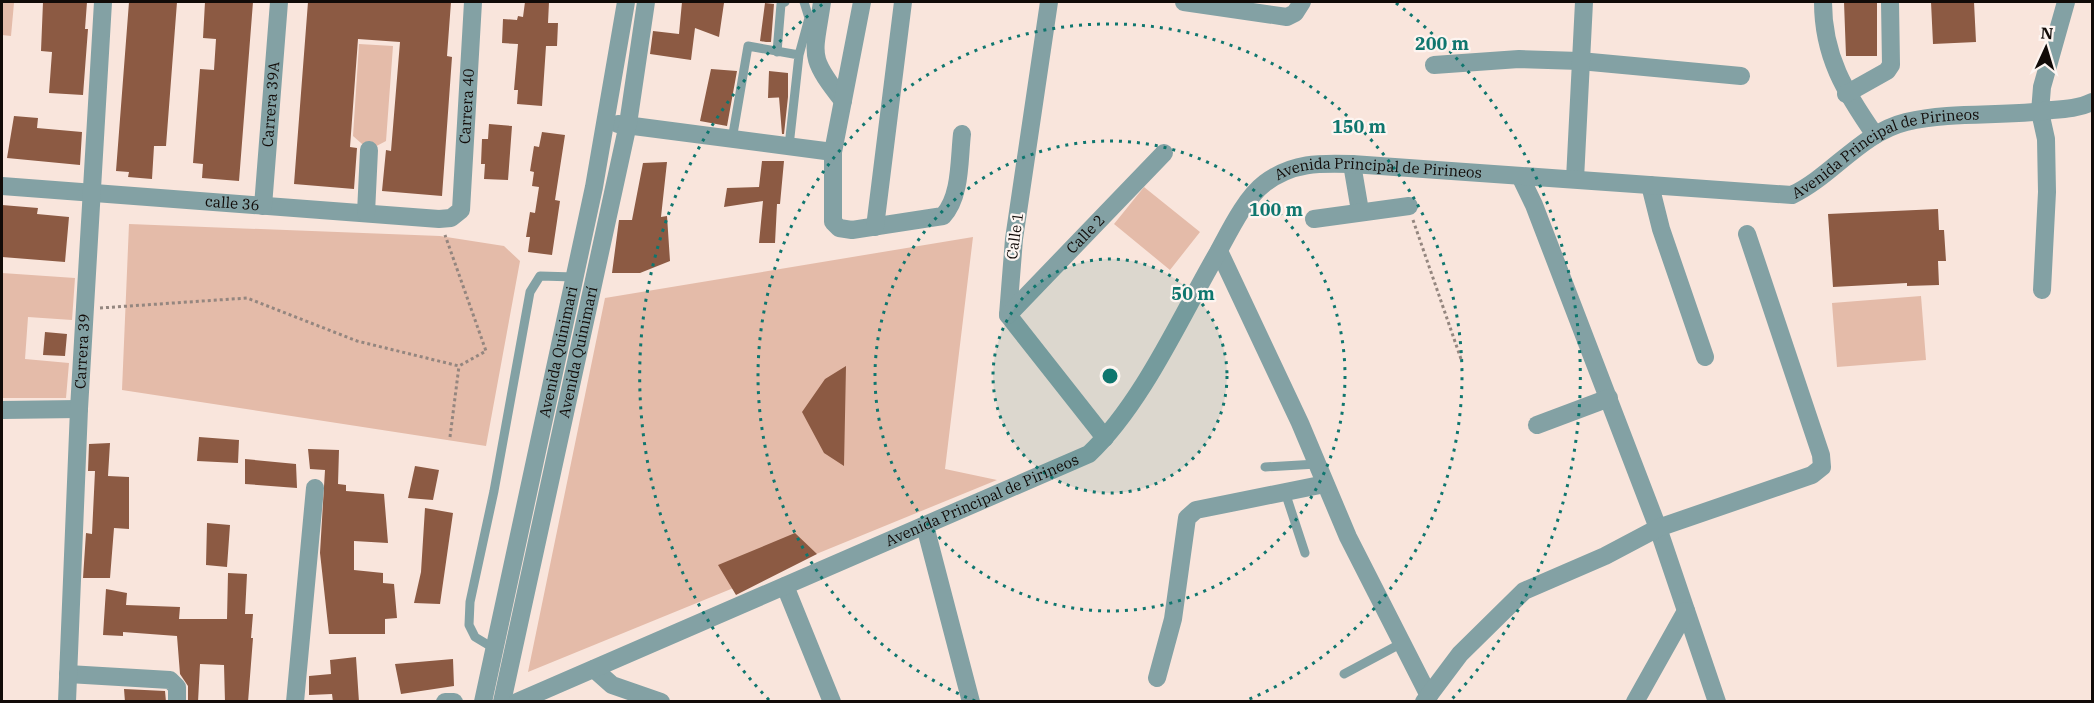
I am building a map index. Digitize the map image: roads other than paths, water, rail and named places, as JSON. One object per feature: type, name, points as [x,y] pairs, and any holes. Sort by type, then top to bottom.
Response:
[{"type":"street","name":"Carrera 39","points":[[67,702],[80,409],[103,2]]},
{"type":"street","name":"Carrera 39A","points":[[263,206],[279,2]]},
{"type":"street","name":"Carrera 40","points":[[461,210],[473,2]]},
{"type":"street","name":"Avenida Quinimari","points":[[483,702],[575,277],[606,123],[626,2]]},
{"type":"street","name":"Avenida Quinimarí","points":[[502,702],[628,124],[646,2]]},
{"type":"street","points":[[822,2],[815,61],[819,70],[843,101]]},
{"type":"street","points":[[862,2],[833,152],[833,222],[839,228],[852,230],[944,216],[952,207],[955,194],[962,134]]},
{"type":"street","points":[[875,226],[903,2]]},
{"type":"street","name":"Calle 1","points":[[1008,315],[1014,239],[1049,2]]},
{"type":"street","points":[[1184,2],[1297,8]]},
{"type":"street","points":[[1575,179],[1584,2]]},
{"type":"street","points":[[1823,2],[1828,49],[1846,94],[1875,135]]},
{"type":"street","points":[[1846,94],[1887,71],[1891,65],[1890,2]]},
{"type":"street","points":[[2042,290],[2047,192],[2046,139],[2040,112],[2042,87],[2066,2]]},
{"type":"street","points":[[1434,65],[1519,59],[1580,61],[1741,76]]},
{"type":"street","name":"Avenida Principal de Pirineos","points":[[517,702],[1089,454],[1105,438],[1140,390],[1233,223],[1264,184],[1303,164],[1352,164],[1521,178],[1575,179],[1792,195],[1812,186],[1875,135],[1905,123],[1937,118],[2040,112],[2084,106],[2092,102]]},
{"type":"street","points":[[606,123],[833,152]]},
{"type":"street","points":[[366,213],[369,150]]},
{"type":"street","name":"Calle 2","points":[[1008,315],[1164,153]]},
{"type":"street","points":[[1352,164],[1360,211]]},
{"type":"street","points":[[1521,178],[1658,528],[1717,702]]},
{"type":"street","points":[[1650,185],[1661,229],[1705,357]]},
{"type":"street","name":"calle 36","points":[[2,186],[439,219],[452,218],[461,210]]},
{"type":"street","points":[[1314,219],[1409,206]]},
{"type":"street","points":[[1219,251],[1426,699],[1460,654],[1524,591],[1605,556],[1658,528],[1812,475],[1822,467],[1821,455],[1747,234]]},
{"type":"street","points":[[1008,315],[1105,438]]},
{"type":"street","points":[[1537,425],[1609,398]]},
{"type":"street","points":[[2,410],[80,409]]},
{"type":"street","points":[[1157,678],[1173,619],[1187,518],[1196,510],[1325,484]]},
{"type":"street","points":[[294,702],[315,488]]},
{"type":"street","points":[[925,526],[970,702]]},
{"type":"street","points":[[785,586],[832,702]]},
{"type":"street","points":[[1635,702],[1686,611]]},
{"type":"street","points":[[594,669],[612,685],[662,702]]},
{"type":"street","points":[[68,674],[170,680],[177,687],[177,702]]},
{"type":"street","points":[[445,702],[454,702]]},
{"type":"lane","points":[[777,52],[782,4],[785,2]]},
{"type":"lane","points":[[789,146],[799,55],[808,18],[804,2]]},
{"type":"lane","points":[[733,134],[748,46],[799,55]]},
{"type":"lane","points":[[495,649],[475,637],[469,625],[470,602],[494,491],[530,292],[540,276],[575,277]]},
{"type":"lane","points":[[1265,467],[1317,464]]},
{"type":"lane","points":[[1285,492],[1305,553]]},
{"type":"lane","points":[[1344,674],[1402,643]]}]
